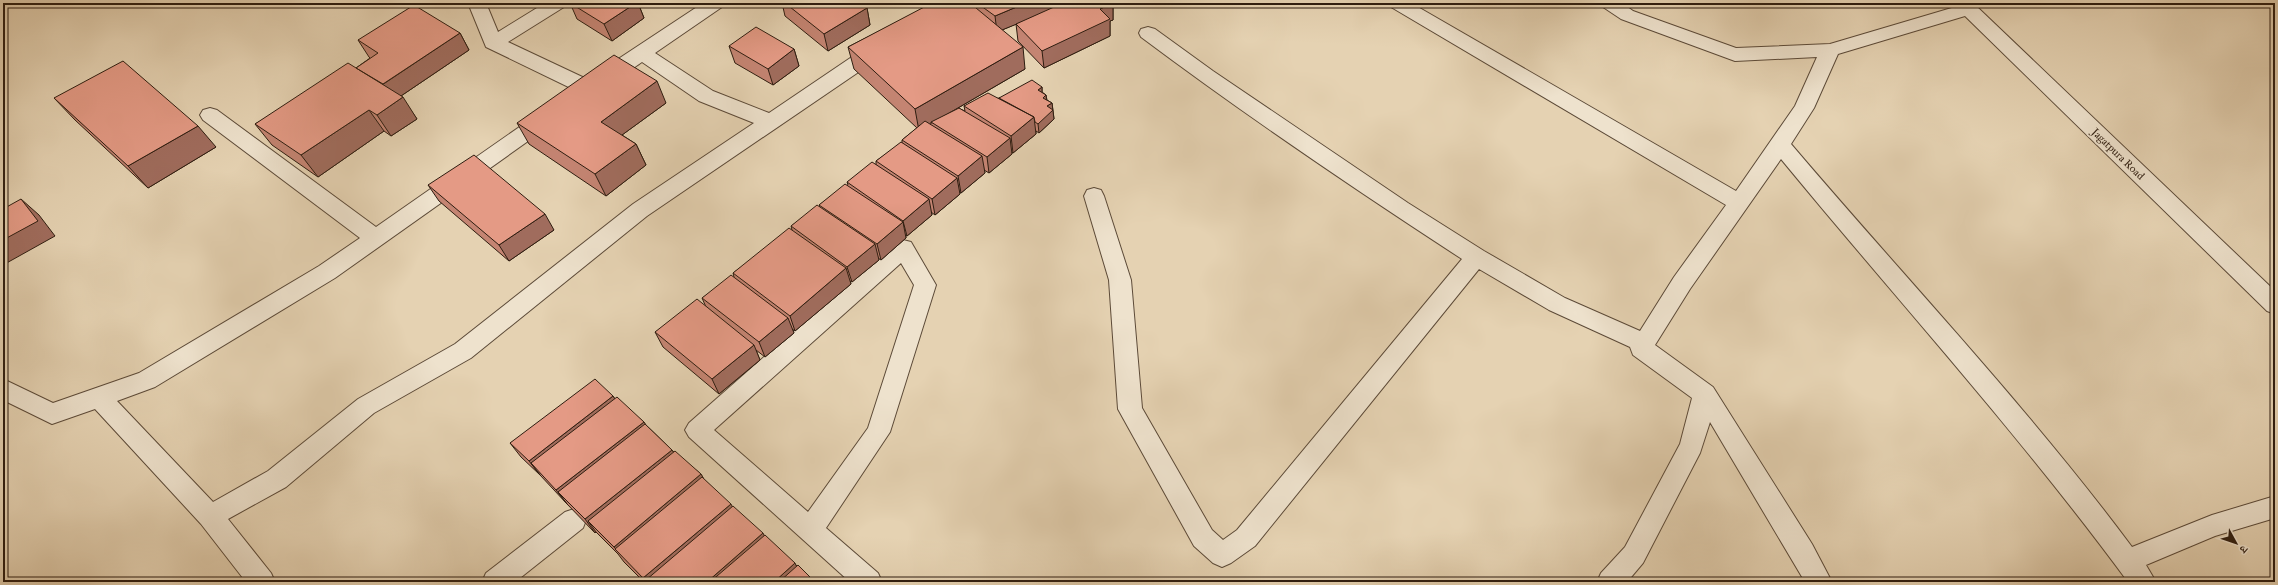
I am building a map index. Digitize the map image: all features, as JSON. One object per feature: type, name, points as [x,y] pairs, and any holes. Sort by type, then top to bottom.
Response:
[{"type":"street","points":[[477,3],[493,43],[588,88]]},
{"type":"street","points":[[493,43],[558,3]]},
{"type":"street","points":[[3,389],[52,414],[147,380],[327,272],[588,88],[716,3]]},
{"type":"street","points":[[1397,3],[1740,203]]},
{"type":"street","points":[[1609,3],[1627,15],[1735,55],[1830,50],[1965,6]]},
{"type":"street","name":"Jagatpura Road","points":[[1965,6],[2275,305]]},
{"type":"street","points":[[1148,34],[1206,76],[1401,209],[1476,257],[1557,304],[1644,343]]},
{"type":"street","points":[[210,516],[277,479],[366,406],[463,351],[640,210],[772,122],[850,67],[896,38]]},
{"type":"street","points":[[1819,582],[1803,552],[1704,394],[1641,348],[1682,282],[1740,203],[1804,108],[1830,50]]},
{"type":"street","points":[[642,52],[706,96],[772,122]]},
{"type":"street","points":[[210,115],[376,238]]},
{"type":"street","points":[[1780,145],[1875,258],[1975,370],[2095,517],[2143,582]]},
{"type":"street","points":[[1094,196],[1120,280],[1130,410],[1203,538],[1222,555],[1246,538],[1476,257]]},
{"type":"street","points":[[810,530],[878,432],[925,285],[903,248],[697,430],[810,530],[869,582]]},
{"type":"street","points":[[1610,582],[1634,555],[1692,446],[1704,394]]},
{"type":"street","points":[[99,397],[210,516],[262,582]]},
{"type":"street","points":[[2127,560],[2212,526],[2275,507]]},
{"type":"street","points":[[494,582],[574,520]]},
{"type":"building","points":[[570,3],[636,3],[604,24]]},
{"type":"building","points":[[785,3],[860,3],[867,8],[824,34]]},
{"type":"building","points":[[934,3],[970,3],[1023,47],[915,109],[848,47]]},
{"type":"building","points":[[977,3],[1026,3],[995,16]]},
{"type":"building","points":[[1063,3],[1112,3],[1100,9],[1110,19],[1042,51],[1016,24]]},
{"type":"building","points":[[414,5],[460,33],[383,84],[356,68],[378,53],[358,40]]},
{"type":"building","points":[[756,27],[794,49],[768,69],[729,46]]},
{"type":"building","points":[[614,55],[657,81],[601,122],[636,144],[595,174],[517,123]]},
{"type":"building","points":[[123,61],[198,126],[128,166],[54,98]]},
{"type":"building","points":[[348,63],[403,97],[377,115],[369,110],[301,155],[255,124]]},
{"type":"building","points":[[1032,80],[1042,87],[1038,90],[1046,95],[1043,98],[1052,103],[1047,106],[1053,110],[1038,124],[1035,122],[1034,117],[999,98]]},
{"type":"building","points":[[988,93],[1034,117],[1011,136],[964,106]]},
{"type":"building","points":[[959,108],[1010,138],[987,157],[931,122]]},
{"type":"building","points":[[925,121],[982,156],[958,176],[902,140]]},
{"type":"building","points":[[901,142],[957,178],[932,199],[876,161]]},
{"type":"building","points":[[474,155],[545,214],[499,245],[428,185]]},
{"type":"building","points":[[872,162],[929,199],[903,221],[847,182]]},
{"type":"building","points":[[845,184],[903,222],[877,244],[819,205]]},
{"type":"building","points":[[21,199],[38,221],[3,240],[3,209]]},
{"type":"building","points":[[817,205],[875,244],[847,267],[791,226]]},
{"type":"building","points":[[789,228],[846,268],[790,316],[733,273]]},
{"type":"building","points":[[731,275],[788,318],[759,342],[702,298]]},
{"type":"building","points":[[697,299],[754,345],[712,379],[655,332]]},
{"type":"building","points":[[595,379],[613,396],[529,461],[510,443]]},
{"type":"building","points":[[617,397],[644,422],[556,490],[531,463]]},
{"type":"building","points":[[645,424],[672,450],[585,519],[558,492]]},
{"type":"building","points":[[675,451],[701,474],[614,547],[588,521]]},
{"type":"building","points":[[702,477],[731,504],[643,578],[615,549]]},
{"type":"building","points":[[733,506],[763,533],[707,582],[648,582],[646,580]]},
{"type":"building","points":[[765,535],[795,563],[774,582],[710,582]]},
{"type":"building","points":[[798,565],[815,582],[779,582]]}]
